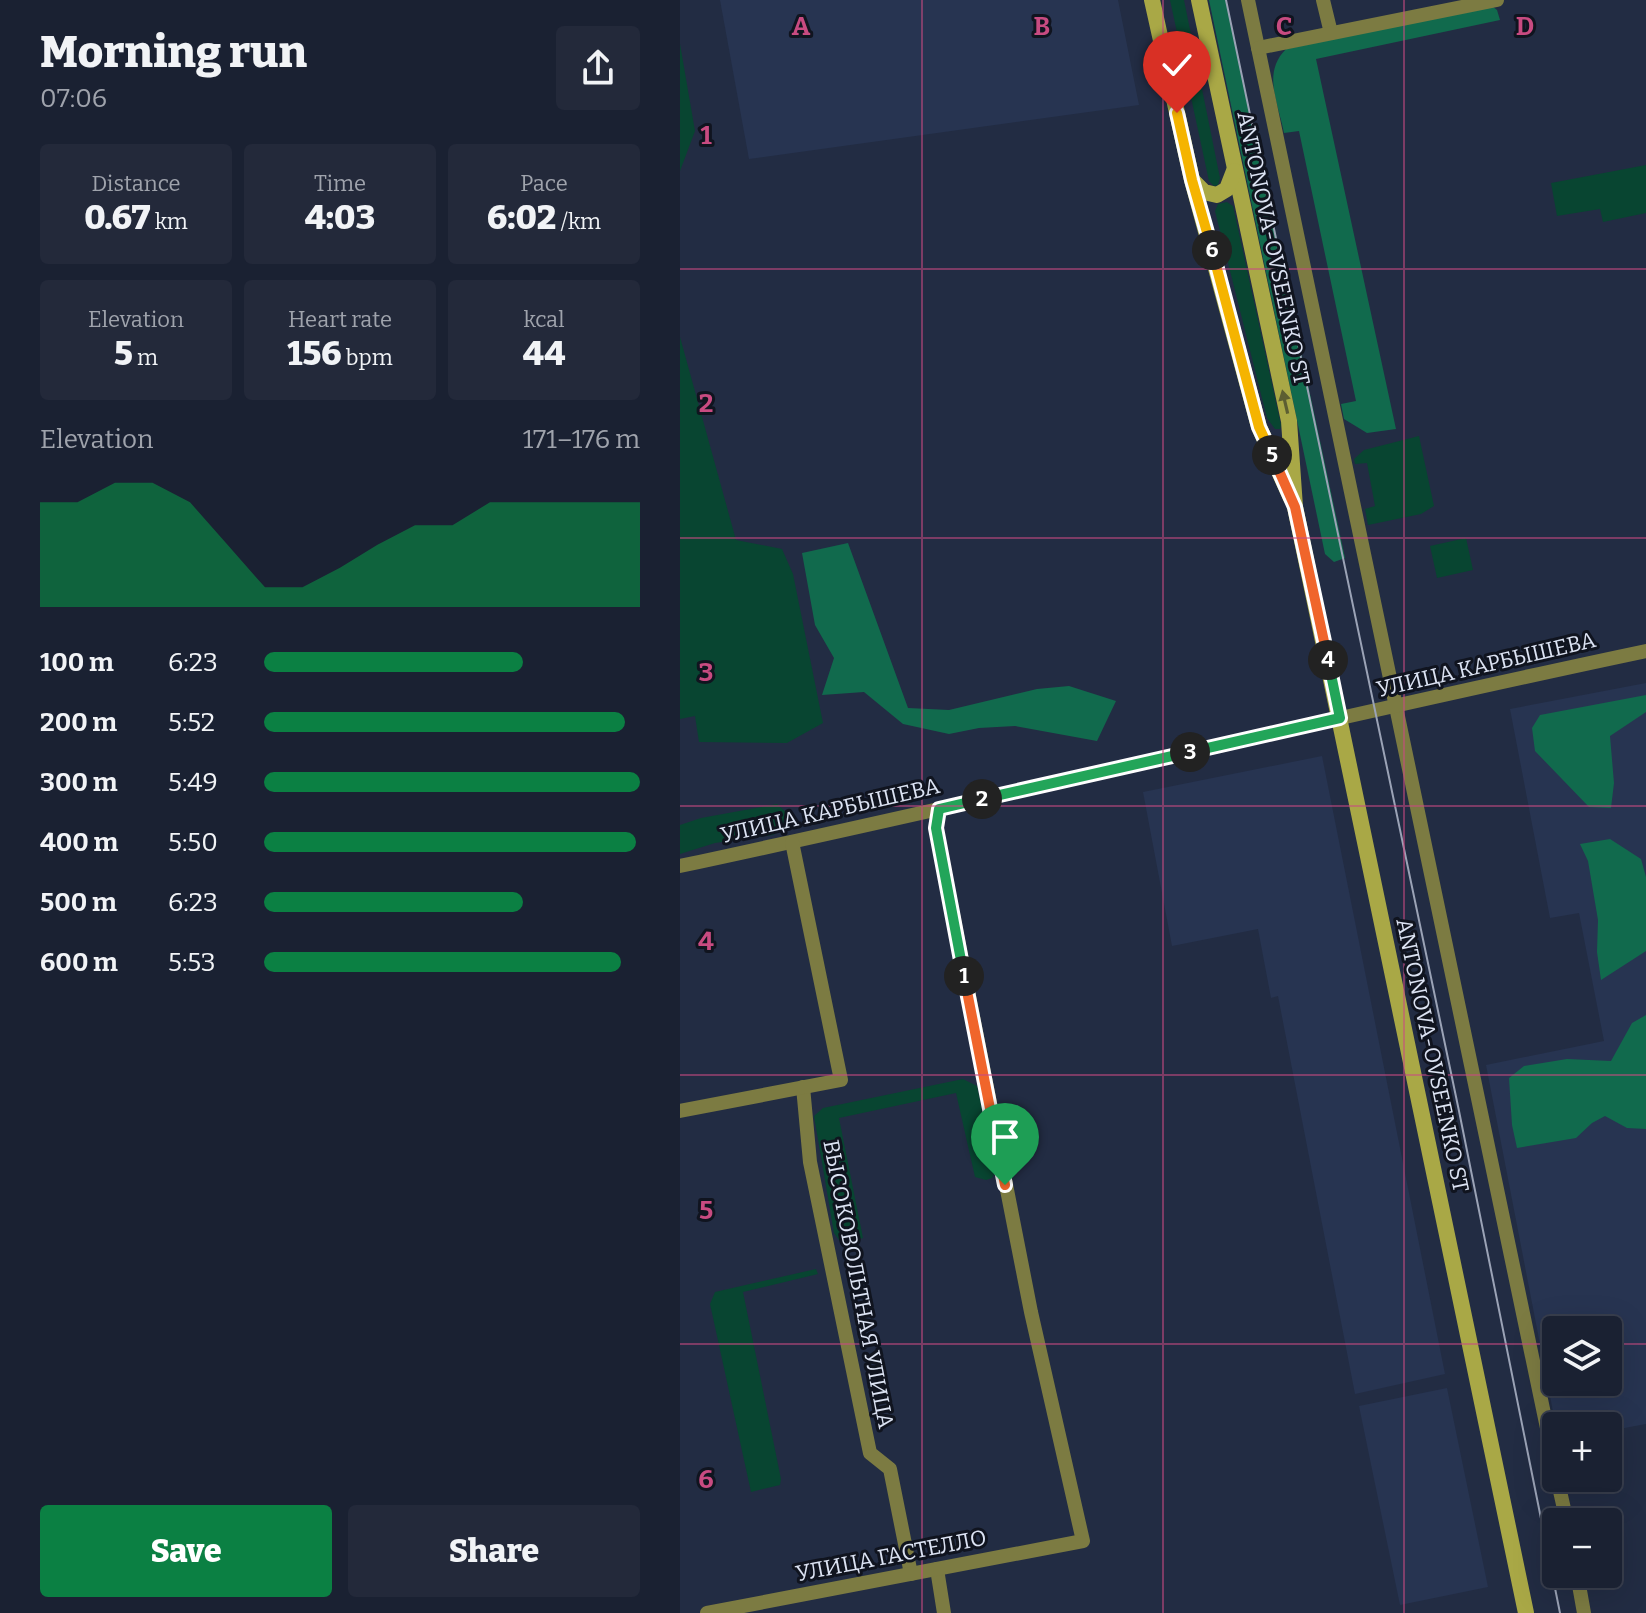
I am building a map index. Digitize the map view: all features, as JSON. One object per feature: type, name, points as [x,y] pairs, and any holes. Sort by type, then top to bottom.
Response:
[{"type":"main road","name":"ANTONOVA-OVSEENKO ST","points":[[1152,0],[1192,180],[1259,427],[1295,507]]},
{"type":"main road","name":"ANTONOVA-OVSEENKO ST","points":[[1199,0],[1289,421],[1295,507],[1526,1613]]},
{"type":"main road","points":[[1192,180],[1204,192],[1217,195],[1227,189],[1234,170]]},
{"type":"street","points":[[1248,0],[1544,1412]]},
{"type":"street","points":[[1323,0],[1331,33]]},
{"type":"street","points":[[1258,48],[1497,0]]},
{"type":"street","name":"УЛИЦА КАРБЫШЕВА","points":[[680,866],[1128,768],[1270,732],[1646,651]]},
{"type":"street","name":"УЛИЦА ГАСТЕЛЛО","points":[[707,1613],[1083,1541],[1028,1298],[981,1068],[936,828],[939,809]]},
{"type":"street","points":[[680,1111],[841,1080],[792,842]]},
{"type":"street","name":"ВЫСОКОВОЛЬТНАЯ УЛИЦА","points":[[803,1087],[810,1162],[870,1453],[890,1469],[911,1574]]},
{"type":"street","points":[[937,1569],[944,1613]]},
{"type":"street","points":[[1580,1588],[1584,1613]]},
{"type":"shaded area","points":[[720,0],[1118,0],[1139,105],[749,159]]},
{"type":"shaded area","points":[[1646,683],[1646,1424],[1622,1428],[1622,1412],[1553,1412],[1550,1396],[1622,1396],[1622,1316],[1542,1316],[1542,1355],[1486,1065],[1604,1041],[1579,913],[1550,918],[1510,709]]},
{"type":"shaded area","points":[[1322,756],[1445,1374],[1355,1394],[1278,996],[1271,998],[1258,929],[1172,946],[1143,792]]},
{"type":"shaded area","points":[[1447,1388],[1488,1587],[1400,1605],[1359,1406]]},
{"type":"green space","points":[[1170,0],[1184,0],[1220,178],[1218,185],[1214,186],[1209,181]]},
{"type":"green space","points":[[1209,0],[1226,0],[1345,558],[1334,562],[1325,554]]},
{"type":"green space","points":[[1492,6],[1500,20],[1316,59],[1396,429],[1367,433],[1344,419],[1341,404],[1356,401],[1299,131],[1284,133],[1274,88],[1275,68],[1286,49]]},
{"type":"green space","points":[[680,44],[695,131],[680,171]]},
{"type":"green space","points":[[1646,165],[1646,213],[1603,222],[1600,209],[1557,216],[1551,183]]},
{"type":"green space","points":[[1227,202],[1233,206],[1280,429],[1275,429],[1267,418],[1215,211],[1218,204]]},
{"type":"green space","points":[[680,337],[736,540],[782,549],[793,574],[823,723],[787,743],[699,742],[695,716],[680,719]]},
{"type":"green space","points":[[1419,436],[1434,506],[1421,514],[1368,525],[1365,509],[1375,506],[1367,463],[1355,464],[1354,459],[1364,450]]},
{"type":"green space","points":[[1466,538],[1473,570],[1437,578],[1430,546]]},
{"type":"green space","points":[[848,543],[908,708],[949,710],[1037,689],[1069,686],[1116,701],[1097,741],[1015,726],[949,734],[903,724],[864,692],[822,695],[834,658],[815,625],[802,553]]},
{"type":"green space","points":[[1646,695],[1646,712],[1610,736],[1614,783],[1611,808],[1589,807],[1535,751],[1532,728],[1540,715]]},
{"type":"green space","points":[[777,804],[787,813],[784,827],[777,833],[715,843],[680,854],[680,825]]},
{"type":"green space","points":[[1610,839],[1641,859],[1646,877],[1646,951],[1601,980],[1597,952],[1598,920],[1588,861],[1580,844]]},
{"type":"green space","points":[[1646,1015],[1646,1129],[1627,1128],[1605,1116],[1576,1138],[1517,1148],[1509,1078],[1524,1066],[1567,1059],[1611,1061],[1632,1023]]},
{"type":"green space","points":[[963,1079],[977,1086],[995,1172],[992,1178],[975,1177],[956,1093],[839,1118],[863,1238],[841,1243],[834,1233],[814,1116],[823,1108]]},
{"type":"green space","points":[[816,1269],[818,1274],[743,1292],[781,1479],[780,1485],[751,1492],[710,1304],[715,1292]]},
{"type":"tram line","points":[[1226,0],[1459,1111],[1560,1613]]},
{"type":"route","points":[[1005,1185],[936,828],[939,809],[1340,718],[1295,507],[1259,427],[1192,180],[1177,113]]}]
